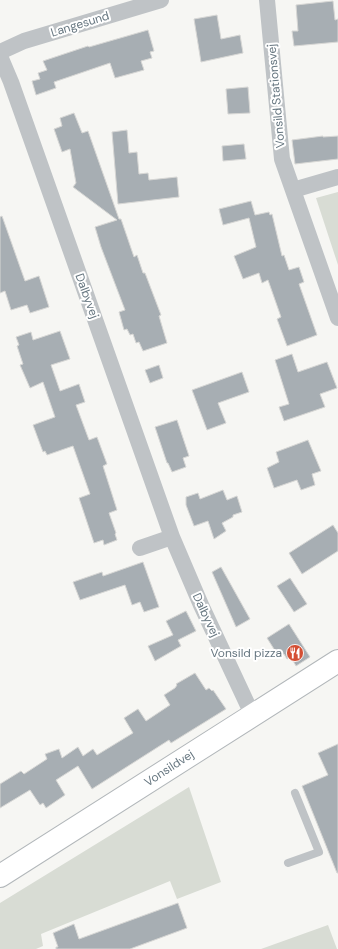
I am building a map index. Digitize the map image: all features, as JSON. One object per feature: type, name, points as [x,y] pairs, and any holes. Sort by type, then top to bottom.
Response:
[{"type":"main road","name":"Vonsildvej","points":[[0,876],[252,714],[338,661]]},
{"type":"street","name":"Langesund","points":[[0,52],[24,41],[161,0]]},
{"type":"street","name":"Vonsild Stationsvej","points":[[267,0],[282,159],[338,318]]},
{"type":"street","name":"Dalbyvej","points":[[0,56],[14,89],[172,537],[201,605],[252,714]]},
{"type":"street","points":[[293,190],[338,177]]},
{"type":"street","points":[[140,548],[172,537]]},
{"type":"lane","points":[[288,863],[319,852],[295,793]]},
{"type":"shaded area","points":[[338,192],[338,265],[316,198]]},
{"type":"shaded area","points":[[189,787],[221,882],[177,899],[170,881],[41,934],[43,946],[36,949],[0,949],[0,903]]},
{"type":"shaded area","points":[[328,925],[337,949],[261,949]]},
{"type":"building","points":[[333,1],[335,20],[338,19],[338,42],[294,46],[292,31],[298,31],[296,5]]},
{"type":"building","points":[[217,15],[221,39],[240,35],[243,53],[201,62],[194,19]]},
{"type":"building","points":[[148,30],[154,51],[150,52],[152,58],[141,61],[144,70],[115,78],[110,63],[54,82],[56,88],[36,95],[32,81],[40,79],[38,73],[47,70],[43,61],[88,46],[89,47]]},
{"type":"building","points":[[248,87],[250,113],[228,114],[226,89]]},
{"type":"building","points":[[74,113],[82,133],[88,131],[134,257],[137,255],[161,315],[159,316],[167,343],[143,351],[139,342],[136,343],[133,334],[130,335],[127,329],[124,330],[119,312],[125,310],[95,227],[117,220],[73,187],[76,183],[70,149],[62,152],[54,129],[62,126],[60,118]]},
{"type":"building","points":[[127,130],[129,153],[137,152],[139,174],[148,173],[149,180],[177,177],[179,197],[118,204],[112,132]]},
{"type":"building","points":[[323,136],[338,136],[338,159],[295,164],[292,140]]},
{"type":"building","points":[[244,144],[246,159],[223,161],[222,146]]},
{"type":"building","points":[[251,201],[255,215],[269,212],[270,215],[272,214],[282,256],[284,255],[289,270],[299,267],[304,282],[299,284],[317,335],[287,346],[277,319],[281,317],[268,280],[262,283],[259,273],[243,279],[234,256],[256,247],[249,218],[223,225],[219,209]]},
{"type":"building","points":[[2,216],[25,281],[39,276],[49,307],[30,313],[27,305],[11,310],[5,291],[0,293],[0,217]]},
{"type":"building","points":[[60,331],[70,359],[51,365],[60,391],[79,384],[85,402],[76,405],[89,440],[97,437],[107,464],[103,466],[117,510],[109,513],[117,540],[104,545],[103,540],[94,543],[79,498],[90,494],[73,446],[47,455],[45,451],[43,452],[33,425],[55,417],[43,382],[30,388],[20,365],[23,364],[17,346],[19,345],[16,337],[31,332],[33,340]]},
{"type":"building","points":[[292,354],[298,372],[327,362],[337,388],[320,394],[325,407],[284,421],[279,407],[289,404],[275,360]]},
{"type":"building","points":[[159,365],[163,378],[150,383],[145,370]]},
{"type":"building","points":[[242,372],[249,392],[218,403],[226,423],[207,430],[192,390]]},
{"type":"building","points":[[177,420],[189,456],[183,458],[186,467],[172,472],[167,463],[155,427]]},
{"type":"building","points":[[308,440],[321,471],[312,474],[315,485],[301,490],[297,480],[274,488],[267,468],[279,462],[276,452]]},
{"type":"building","points":[[223,490],[227,500],[237,496],[242,512],[233,515],[233,517],[222,523],[226,531],[214,539],[208,521],[194,526],[186,505],[186,497],[198,493],[200,499]]},
{"type":"building","points":[[333,525],[338,533],[338,551],[302,574],[289,553]]},
{"type":"building","points":[[143,562],[159,607],[144,612],[140,602],[132,605],[125,585],[80,600],[73,582],[102,572],[103,576]]},
{"type":"building","points":[[221,567],[250,619],[236,627],[212,572]]},
{"type":"building","points":[[290,578],[307,604],[294,612],[277,586]]},
{"type":"building","points":[[186,611],[196,631],[178,640],[181,646],[155,661],[148,646],[173,635],[166,621]]},
{"type":"building","points":[[289,624],[310,657],[296,666],[291,657],[287,659],[284,654],[279,657],[267,638]]},
{"type":"building","points":[[195,673],[206,690],[209,688],[212,691],[213,690],[226,709],[171,743],[169,740],[92,789],[78,766],[56,780],[65,795],[46,808],[43,803],[40,805],[30,790],[0,808],[0,784],[21,771],[24,774],[47,759],[45,754],[59,749],[62,758],[78,747],[83,756],[93,749],[97,755],[133,733],[124,718],[138,709],[146,721],[170,705],[164,695],[175,688],[177,685],[176,684]]},
{"type":"building","points":[[338,744],[337,873],[302,786],[328,775],[318,753]]},
{"type":"building","points":[[178,903],[187,928],[130,949],[56,949],[56,947],[58,947],[53,933],[74,924],[79,939]]},
{"type":"place","name":"Vonsild pizza","points":[[295,653]]}]
